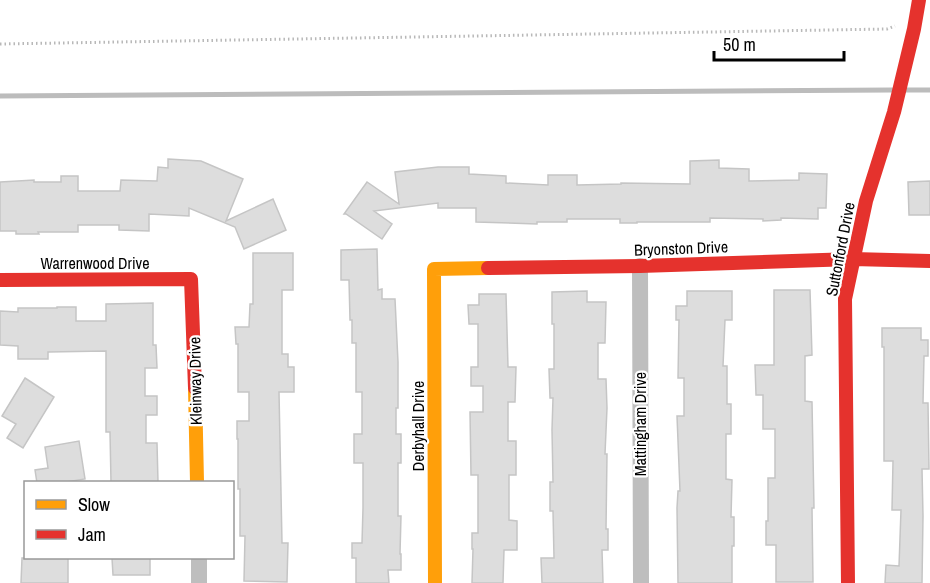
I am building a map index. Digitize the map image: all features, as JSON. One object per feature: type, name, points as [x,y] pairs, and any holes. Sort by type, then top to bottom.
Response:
[{"type":"street","name":"Suttonford Drive","points":[[848,583],[845,299],[866,201],[894,112],[919,0]]},
{"type":"street","name":"Bryonston Drive","points":[[434,269],[640,266],[853,259],[930,261]]},
{"type":"street","name":"Mattingham Drive","points":[[640,266],[641,583]]},
{"type":"street","name":"Derbyhall Drive","points":[[434,269],[435,583]]},
{"type":"street","name":"Warrenwood Drive","points":[[0,280],[191,279]]},
{"type":"street","name":"Kleinway Drive","points":[[191,279],[197,481]]},
{"type":"street","points":[[199,559],[199,583]]},
{"type":"path","points":[[0,44],[887,29],[915,24]]},
{"type":"building","points":[[168,159],[201,161],[243,179],[226,221],[273,199],[286,230],[244,249],[235,227],[189,208],[189,216],[149,214],[149,231],[119,230],[119,225],[78,225],[78,232],[16,234],[16,231],[0,231],[0,182],[34,180],[34,182],[61,182],[61,176],[78,176],[78,191],[120,191],[121,180],[157,181],[158,167],[168,168]]},
{"type":"building","points":[[719,160],[719,168],[749,169],[749,181],[799,180],[799,173],[827,174],[826,208],[818,208],[818,219],[781,218],[781,220],[763,221],[763,219],[710,218],[710,222],[620,223],[620,219],[567,219],[567,222],[537,222],[537,224],[476,222],[476,208],[438,208],[438,203],[374,211],[392,224],[382,239],[344,214],[367,182],[399,204],[395,172],[438,167],[469,167],[469,174],[506,176],[506,183],[548,185],[548,175],[577,175],[577,185],[690,184],[690,161]]},
{"type":"building","points":[[930,181],[930,215],[909,215],[908,182]]},
{"type":"building","points":[[377,249],[378,290],[382,289],[382,299],[395,299],[398,362],[396,434],[401,434],[401,463],[398,463],[398,516],[401,516],[401,570],[388,570],[389,583],[356,583],[356,558],[352,558],[352,543],[362,543],[363,463],[354,463],[354,434],[362,434],[362,392],[356,392],[356,343],[352,343],[349,280],[341,280],[341,250]]},
{"type":"building","points":[[253,253],[293,253],[293,290],[282,290],[282,354],[288,354],[288,367],[294,367],[294,392],[279,392],[282,543],[288,543],[287,582],[244,581],[245,536],[240,536],[237,421],[249,421],[249,392],[238,392],[238,344],[236,344],[235,327],[249,327],[250,304],[253,304]]},
{"type":"building","points":[[774,290],[810,290],[812,355],[805,356],[805,401],[812,402],[813,582],[776,582],[776,545],[766,545],[768,478],[775,478],[775,429],[763,429],[763,395],[756,395],[755,365],[774,365]]},
{"type":"building","points":[[587,291],[587,302],[606,302],[605,343],[598,343],[598,379],[606,379],[607,408],[605,454],[607,454],[608,550],[602,550],[603,583],[542,583],[541,558],[554,558],[553,511],[550,511],[550,482],[553,482],[553,398],[550,398],[549,369],[554,369],[552,292]]},
{"type":"building","points":[[687,291],[732,291],[732,320],[725,320],[723,366],[727,366],[727,404],[731,404],[731,434],[726,434],[726,479],[732,480],[731,517],[734,517],[734,546],[732,546],[732,583],[678,583],[677,508],[678,491],[680,491],[677,416],[684,416],[684,378],[678,378],[679,320],[676,320],[676,306],[687,306]]},
{"type":"building","points":[[479,294],[506,294],[508,367],[516,367],[515,402],[508,402],[508,441],[516,441],[516,475],[509,475],[509,520],[517,521],[517,550],[504,550],[503,583],[472,583],[472,533],[478,533],[478,475],[471,475],[470,412],[483,412],[483,386],[471,386],[471,367],[478,367],[478,324],[469,324],[468,305],[479,305]]},
{"type":"building","points":[[153,303],[153,345],[156,345],[157,368],[145,368],[145,396],[157,396],[157,415],[146,415],[146,443],[157,443],[158,481],[111,481],[110,432],[106,432],[106,351],[48,352],[48,359],[18,359],[18,346],[0,345],[0,311],[18,312],[18,308],[76,307],[76,321],[106,321],[106,304]]},
{"type":"building","points":[[882,328],[921,328],[921,340],[928,340],[928,356],[924,356],[923,403],[928,403],[929,469],[922,469],[922,583],[885,583],[886,565],[899,566],[901,510],[892,510],[893,461],[884,461]]},
{"type":"building","points":[[25,378],[54,397],[23,448],[7,438],[16,424],[2,416]]},
{"type":"building","points":[[79,441],[85,479],[37,481],[35,470],[48,468],[45,447]]},
{"type":"building","points":[[22,558],[68,559],[68,583],[21,583]]},
{"type":"building","points":[[112,559],[150,559],[150,575],[113,575]]},
{"type":"waterway","points":[[0,96],[892,90]]},
{"type":"waterway","points":[[905,90],[930,90]]},
{"type":"traffic: slow","points":[[435,583],[434,269],[488,268]]},
{"type":"traffic: slow","points":[[195,388],[197,481]]},
{"type":"traffic: jam","points":[[848,583],[845,299],[866,201],[894,112],[919,0]]},
{"type":"traffic: jam","points":[[488,268],[853,259],[930,261]]},
{"type":"traffic: jam","points":[[0,280],[191,279],[195,388]]}]
